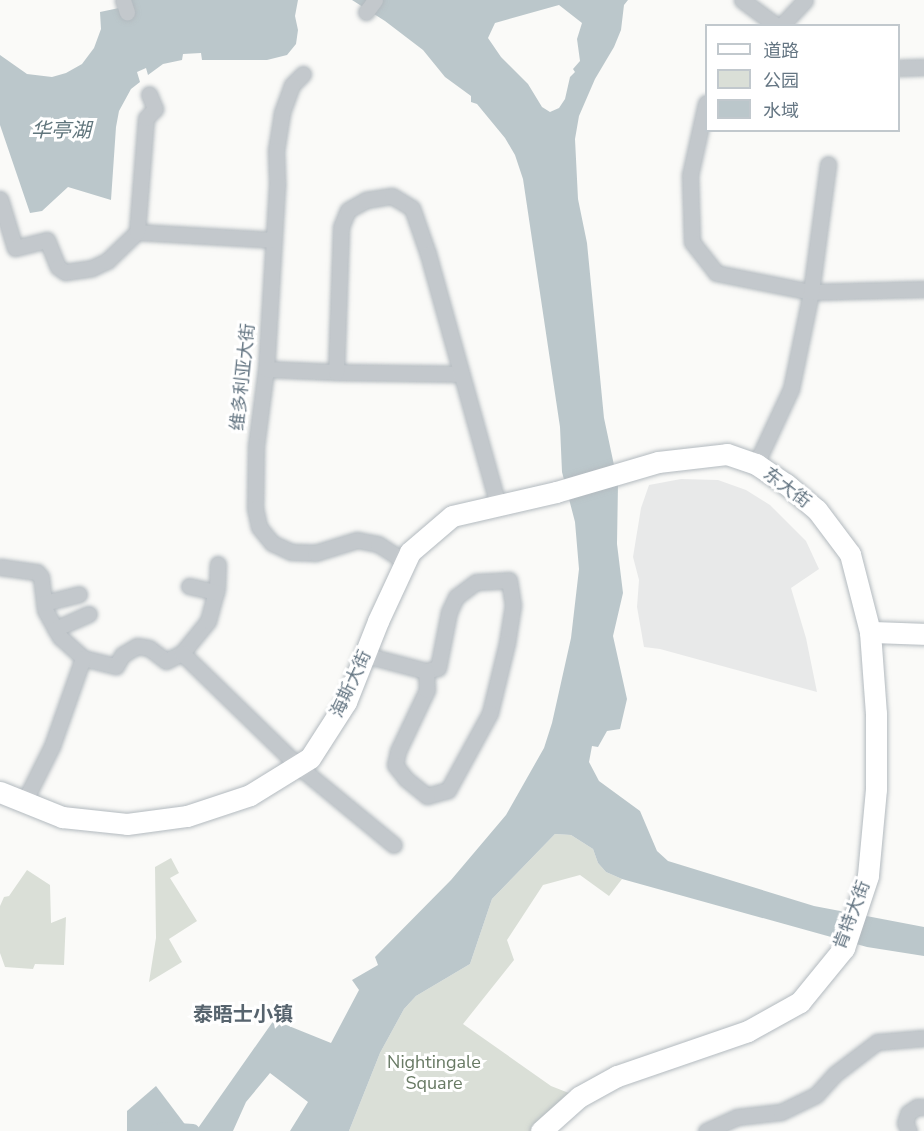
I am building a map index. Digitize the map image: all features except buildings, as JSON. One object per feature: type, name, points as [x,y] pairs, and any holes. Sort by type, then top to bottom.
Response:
[{"type":"street","points":[[742,0],[774,24]]},
{"type":"street","points":[[783,24],[805,0]]},
{"type":"street","points":[[900,68],[924,67]]},
{"type":"street","name":"维多利亚大街","points":[[303,74],[292,85],[282,113],[276,150],[274,240],[266,369],[256,446],[255,508],[259,527],[272,543],[291,552],[315,553],[357,540],[378,544],[406,562]]},
{"type":"street","points":[[0,200],[15,248],[47,240],[58,267],[65,272],[92,268],[107,261],[137,232],[146,118],[155,109],[149,94]]},
{"type":"street","points":[[705,108],[690,175],[692,242],[716,273],[811,292],[924,290]]},
{"type":"street","points":[[756,464],[791,389],[811,292],[828,164]]},
{"type":"street","points":[[336,372],[341,227],[348,210],[366,200],[392,196],[412,208],[428,254],[498,505]]},
{"type":"street","points":[[137,232],[274,240]]},
{"type":"street","points":[[266,369],[461,374]]},
{"type":"street","name":"东大街","points":[[626,471],[658,462],[727,454],[756,464],[786,484],[817,510],[850,554],[870,632]]},
{"type":"street","name":"海斯大街","points":[[0,792],[62,817],[127,824],[187,816],[250,795],[310,758],[346,702],[410,552],[452,516],[560,491],[626,471]]},
{"type":"street","points":[[0,567],[37,572],[41,577],[44,603],[60,637],[83,658],[116,666],[122,656],[139,641],[166,661],[182,653],[208,621],[216,592],[218,564]]},
{"type":"street","points":[[365,655],[426,671],[438,668],[449,612],[456,597],[476,582],[509,580],[513,605],[507,643],[490,713],[448,790],[427,796],[395,765],[398,751],[427,690],[426,671]]},
{"type":"street","points":[[189,586],[216,592]]},
{"type":"street","points":[[44,603],[79,594]]},
{"type":"street","points":[[55,629],[89,614]]},
{"type":"street","points":[[870,632],[924,634]]},
{"type":"street","name":"肯特大街","points":[[541,1131],[579,1097],[617,1077],[748,1030],[800,1002],[844,948],[868,876],[876,789],[876,713],[870,632]]},
{"type":"street","points":[[182,653],[298,766],[394,845]]},
{"type":"street","points":[[24,802],[52,746],[83,658]]},
{"type":"street","points":[[706,1131],[737,1117],[781,1112],[816,1095],[835,1074],[878,1042],[924,1038]]},
{"type":"street","points":[[909,1131],[905,1123],[908,1113],[916,1107],[924,1107]]},
{"type":"shaded area","points":[[681,479],[718,480],[746,490],[770,505],[806,541],[819,569],[791,588],[806,638],[817,692],[660,649],[644,647],[637,607],[639,580],[633,557],[641,508],[649,485]]},
{"type":"green space","name":"Nightingale Square","points":[[555,834],[571,835],[593,849],[598,863],[606,872],[622,879],[609,896],[580,875],[543,885],[507,940],[514,960],[463,1024],[551,1086],[579,1097],[541,1131],[349,1131],[380,1053],[404,1009],[416,996],[470,964],[492,899]]},
{"type":"green space","points":[[171,858],[179,873],[170,878],[197,921],[169,939],[182,962],[149,982],[156,938],[155,867]]},
{"type":"green space","points":[[27,870],[50,885],[51,923],[66,917],[64,965],[35,964],[33,969],[5,967],[0,953],[0,906],[4,897],[9,896]]},
{"type":"water","name":"华亭湖","points":[[131,0],[298,0],[295,16],[298,30],[296,44],[287,55],[267,60],[202,60],[201,53],[183,54],[182,60],[163,64],[148,75],[146,68],[137,72],[140,82],[131,89],[119,111],[111,200],[68,187],[42,211],[30,213],[0,125],[0,55],[27,74],[52,77],[66,73],[82,64],[94,48],[101,29],[100,12],[119,8],[121,16],[131,13]]},
{"type":"water","points":[[352,0],[628,0],[624,5],[621,30],[614,47],[595,79],[579,116],[575,139],[578,199],[587,243],[604,418],[618,484],[617,544],[623,593],[613,636],[627,699],[620,729],[607,731],[598,747],[592,746],[589,762],[599,781],[640,811],[657,851],[668,861],[814,906],[924,927],[924,956],[867,947],[622,879],[606,872],[598,863],[593,849],[571,835],[555,834],[492,899],[470,964],[416,996],[404,1009],[380,1053],[349,1131],[290,1131],[308,1102],[270,1073],[246,1102],[233,1131],[196,1131],[274,1020],[331,1043],[359,990],[352,980],[378,965],[375,957],[451,880],[506,815],[544,748],[552,723],[571,638],[579,569],[575,522],[562,472],[560,427],[523,179],[515,155],[505,138],[477,104],[471,102],[471,96],[445,77],[423,50],[385,21]],"holes":[[[559,5],[582,23],[577,39],[580,61],[573,69],[575,72],[570,77],[565,99],[559,108],[550,112],[542,107],[528,84],[501,57],[488,38],[495,23]]]},
{"type":"water","points":[[156,1086],[190,1131],[127,1131],[127,1111]]},
{"type":"waterway","points":[[156,1131],[163,1129],[193,1131]]},
{"type":"district","name":"泰晤士小镇","points":[[243,1014]]}]
